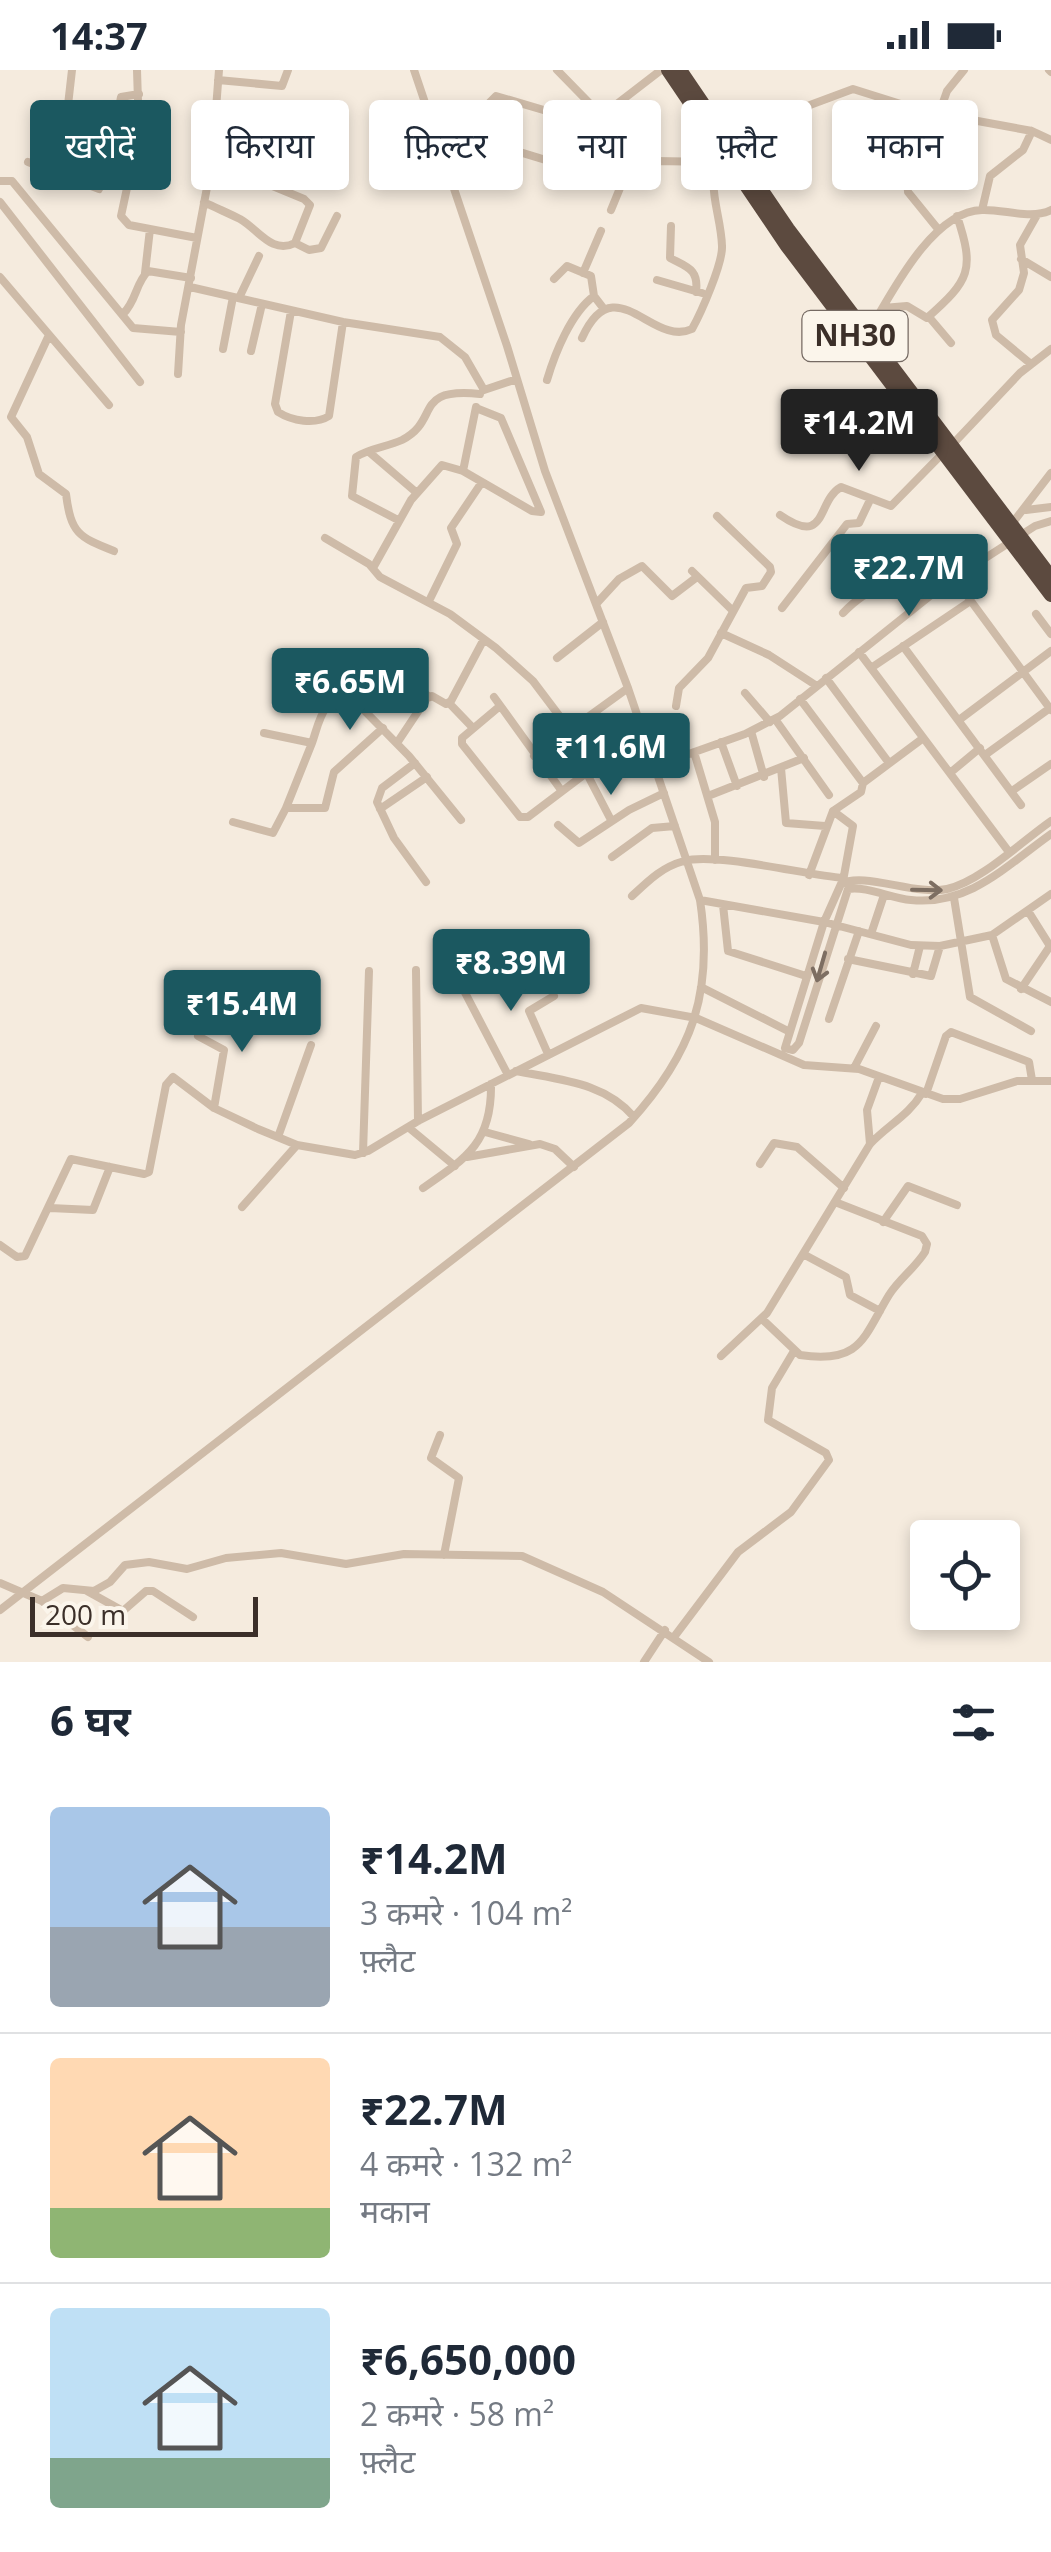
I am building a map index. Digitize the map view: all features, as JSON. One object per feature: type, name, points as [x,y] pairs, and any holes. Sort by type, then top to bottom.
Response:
[{"type":"highway","name":"NH30","points":[[665,70],[683,100]]},
{"type":"highway","name":"NH30","points":[[680,70],[700,100]]},
{"type":"highway","name":"NH30","points":[[744,190],[1013,534],[1051,577]]},
{"type":"highway","name":"NH30","points":[[761,190],[947,449]]},
{"type":"highway","name":"NH30","points":[[1013,534],[1051,595]]},
{"type":"street","points":[[69,100],[72,70]]},
{"type":"street","points":[[137,70],[138,143],[121,216],[126,224],[197,238]]},
{"type":"street","points":[[217,100],[219,70]]},
{"type":"street","points":[[260,84],[262,70]]},
{"type":"street","points":[[218,80],[284,85],[288,70]]},
{"type":"street","points":[[414,70],[424,100]]},
{"type":"street","points":[[557,70],[586,100]]},
{"type":"street","points":[[624,100],[665,70]]},
{"type":"street","points":[[944,100],[964,70]]},
{"type":"street","points":[[812,104],[840,92],[860,89],[891,100]]},
{"type":"street","points":[[121,100],[139,94]]},
{"type":"street","points":[[978,120],[1051,139]]},
{"type":"street","points":[[982,210],[988,179],[1024,150],[1032,131]]},
{"type":"street","points":[[0,181],[12,180],[140,331],[180,332]]},
{"type":"street","points":[[178,374],[180,332],[206,190]]},
{"type":"street","points":[[280,190],[308,202],[295,243]]},
{"type":"street","points":[[0,1610],[634,1118],[690,1036],[696,1018],[705,936],[700,900],[628,688],[544,471],[453,190]]},
{"type":"street","points":[[610,210],[619,190]]},
{"type":"street","points":[[582,338],[592,318],[604,309],[626,310],[688,332],[722,247],[713,190]]},
{"type":"street","points":[[908,190],[938,229]]},
{"type":"street","points":[[0,202],[140,382]]},
{"type":"street","points":[[204,202],[242,220],[262,240],[286,246],[295,243],[309,250],[320,248],[337,216]]},
{"type":"street","points":[[867,334],[905,271],[938,229],[956,216],[982,210],[1037,215],[1051,210]]},
{"type":"street","points":[[1030,364],[996,335],[992,326],[994,314],[1019,290],[1024,273],[1020,259],[1023,236],[1037,215]]},
{"type":"street","points":[[929,317],[968,270],[966,245],[956,216]]},
{"type":"street","points":[[671,226],[670,258],[690,267],[701,292]]},
{"type":"street","points":[[123,314],[135,301],[145,273],[150,229]]},
{"type":"street","points":[[584,273],[601,232]]},
{"type":"street","points":[[222,348],[236,298],[259,256]]},
{"type":"street","points":[[1020,259],[1051,276]]},
{"type":"street","points":[[554,279],[567,266],[594,279],[594,296],[604,309]]},
{"type":"street","points":[[145,273],[154,269],[236,298],[448,340],[470,364],[482,392],[463,471]]},
{"type":"street","points":[[657,280],[701,292]]},
{"type":"street","points":[[2,282],[110,405]]},
{"type":"street","points":[[547,380],[554,355],[584,305],[594,296]]},
{"type":"street","points":[[251,351],[262,304]]},
{"type":"street","points":[[882,308],[907,306],[929,317],[952,343]]},
{"type":"street","points":[[291,311],[275,404],[278,412],[288,417],[314,421],[328,416],[344,322]]},
{"type":"street","points":[[50,334],[11,417],[27,437],[40,474],[66,494],[69,520],[78,534],[114,551]]},
{"type":"street","points":[[780,515],[794,525],[812,525],[822,517],[833,492],[841,487],[891,506],[1030,364],[1051,348]]},
{"type":"street","points":[[398,520],[352,496],[354,462],[359,455],[410,434],[427,408],[443,395],[482,392],[517,378]]},
{"type":"street","points":[[373,568],[398,520],[438,466],[450,464],[532,512],[541,512],[501,418],[476,408]]},
{"type":"street","points":[[368,452],[417,493]]},
{"type":"street","points":[[1013,534],[1051,473]]},
{"type":"street","points":[[429,602],[457,544],[451,528],[482,482]]},
{"type":"street","points":[[782,608],[847,524],[860,522],[870,500]]},
{"type":"street","points":[[1026,510],[1051,507]]},
{"type":"street","points":[[676,706],[679,688],[708,658],[746,588],[762,586],[771,570],[717,516]]},
{"type":"street","points":[[655,766],[773,720],[1013,534],[1051,522]]},
{"type":"street","points":[[324,538],[373,568],[380,577],[429,602],[484,639],[534,681],[570,730]]},
{"type":"street","points":[[596,604],[619,579],[642,566],[672,596],[695,573],[732,610]]},
{"type":"street","points":[[950,772],[1050,709],[954,578]]},
{"type":"street","points":[[843,613],[861,594],[883,586],[922,602]]},
{"type":"street","points":[[871,668],[969,602]]},
{"type":"street","points":[[1036,614],[1051,634]]},
{"type":"street","points":[[557,658],[603,622]]},
{"type":"street","points":[[721,633],[769,655],[817,686]]},
{"type":"street","points":[[449,703],[484,639]]},
{"type":"street","points":[[903,646],[1022,804]]},
{"type":"street","points":[[959,720],[1051,651]]},
{"type":"street","points":[[859,652],[1011,855]]},
{"type":"street","points":[[396,674],[430,697],[449,703],[473,728]]},
{"type":"street","points":[[826,678],[890,764]]},
{"type":"street","points":[[534,756],[628,688]]},
{"type":"street","points":[[745,694],[773,720],[829,796]]},
{"type":"street","points":[[397,743],[430,697]]},
{"type":"street","points":[[494,697],[560,790]]},
{"type":"street","points":[[233,822],[274,832],[324,708],[338,699],[352,698],[397,743],[462,820]]},
{"type":"street","points":[[800,699],[863,783]]},
{"type":"street","points":[[500,706],[462,738],[462,744],[516,816],[528,817],[602,762]]},
{"type":"street","points":[[286,808],[325,808],[334,772],[382,728]]},
{"type":"street","points":[[751,731],[764,777]]},
{"type":"street","points":[[264,733],[312,743]]},
{"type":"street","points":[[808,875],[833,811],[860,792],[863,783],[922,740]]},
{"type":"street","points":[[721,742],[737,786]]},
{"type":"street","points":[[694,752],[715,822],[715,860]]},
{"type":"street","points":[[708,796],[804,758]]},
{"type":"street","points":[[415,763],[379,791],[380,810],[394,838],[426,882]]},
{"type":"street","points":[[1012,792],[1051,764]]},
{"type":"street","points":[[781,768],[786,824],[826,826]]},
{"type":"street","points":[[586,772],[611,820]]},
{"type":"street","points":[[380,810],[427,777]]},
{"type":"street","points":[[558,826],[576,843],[664,793]]},
{"type":"street","points":[[829,924],[799,1043],[793,1050],[785,1048],[806,976],[844,884],[853,826],[833,811]]},
{"type":"street","points":[[632,896],[660,870],[685,860],[715,860],[808,875],[884,895],[938,901],[973,891],[1051,821]]},
{"type":"street","points":[[612,857],[652,828],[674,826]]},
{"type":"street","points":[[844,884],[856,879],[899,889],[949,889],[1051,834]]},
{"type":"street","points":[[700,900],[859,930],[920,946],[940,946],[992,935],[1051,894]]},
{"type":"street","points":[[872,934],[884,895]]},
{"type":"street","points":[[954,898],[972,1000],[1031,1031]]},
{"type":"street","points":[[723,905],[728,951],[806,976]]},
{"type":"street","points":[[1021,988],[1050,946],[1028,911]]},
{"type":"street","points":[[830,1020],[859,930]]},
{"type":"street","points":[[992,935],[1003,976],[1051,1002]]},
{"type":"street","points":[[914,974],[920,946]]},
{"type":"street","points":[[848,959],[934,975],[940,946]]},
{"type":"street","points":[[416,970],[418,1122]]},
{"type":"street","points":[[364,1154],[368,971]]},
{"type":"street","points":[[462,985],[512,1073],[602,1090],[622,1103],[634,1118]]},
{"type":"street","points":[[701,987],[788,1032]]},
{"type":"street","points":[[548,1054],[530,1011],[554,996]]},
{"type":"street","points":[[0,1245],[17,1257],[25,1256],[68,1161],[150,1172],[170,1078],[177,1077],[214,1108],[297,1145],[364,1154],[408,1127],[640,1008],[696,1018],[804,1066],[854,1068],[951,1100],[1032,1080],[1051,1081]]},
{"type":"street","points":[[854,1068],[876,1026]]},
{"type":"street","points":[[721,1356],[762,1318],[870,1144],[891,1123],[911,1111],[924,1093],[946,1036],[952,1032],[1028,1062],[1032,1080]]},
{"type":"street","points":[[198,1036],[224,1050],[214,1108]]},
{"type":"street","points":[[278,1137],[311,1045]]},
{"type":"street","points":[[870,1144],[867,1110],[880,1077]]},
{"type":"street","points":[[423,1188],[466,1157],[485,1132],[491,1084]]},
{"type":"street","points":[[408,1127],[455,1166]]},
{"type":"street","points":[[485,1132],[550,1147],[574,1167]]},
{"type":"street","points":[[760,1164],[774,1143],[796,1147],[844,1188]]},
{"type":"street","points":[[242,1206],[297,1145]]},
{"type":"street","points":[[466,1157],[533,1145]]},
{"type":"street","points":[[50,1208],[93,1210],[110,1166]]},
{"type":"street","points":[[883,1222],[908,1186],[957,1205]]},
{"type":"street","points":[[762,1318],[794,1351],[812,1356],[851,1352],[861,1345],[894,1288],[918,1262],[926,1244],[918,1234],[835,1202]]},
{"type":"street","points":[[803,1254],[846,1278],[850,1295],[880,1312]]},
{"type":"street","points":[[674,1637],[738,1552],[791,1512],[830,1460],[826,1453],[768,1420],[772,1388],[794,1351]]},
{"type":"street","points":[[440,1435],[430,1458],[459,1478],[444,1555]]},
{"type":"street","points":[[42,1602],[62,1588],[100,1588],[130,1563],[158,1562],[187,1568],[226,1558],[281,1553],[346,1564],[404,1554],[522,1556],[603,1592],[709,1662]]},
{"type":"street","points":[[0,1583],[42,1602],[88,1637]]},
{"type":"street","points":[[87,1591],[123,1611],[146,1591],[153,1591],[193,1617]]},
{"type":"street","points":[[644,1662],[665,1630]]}]
